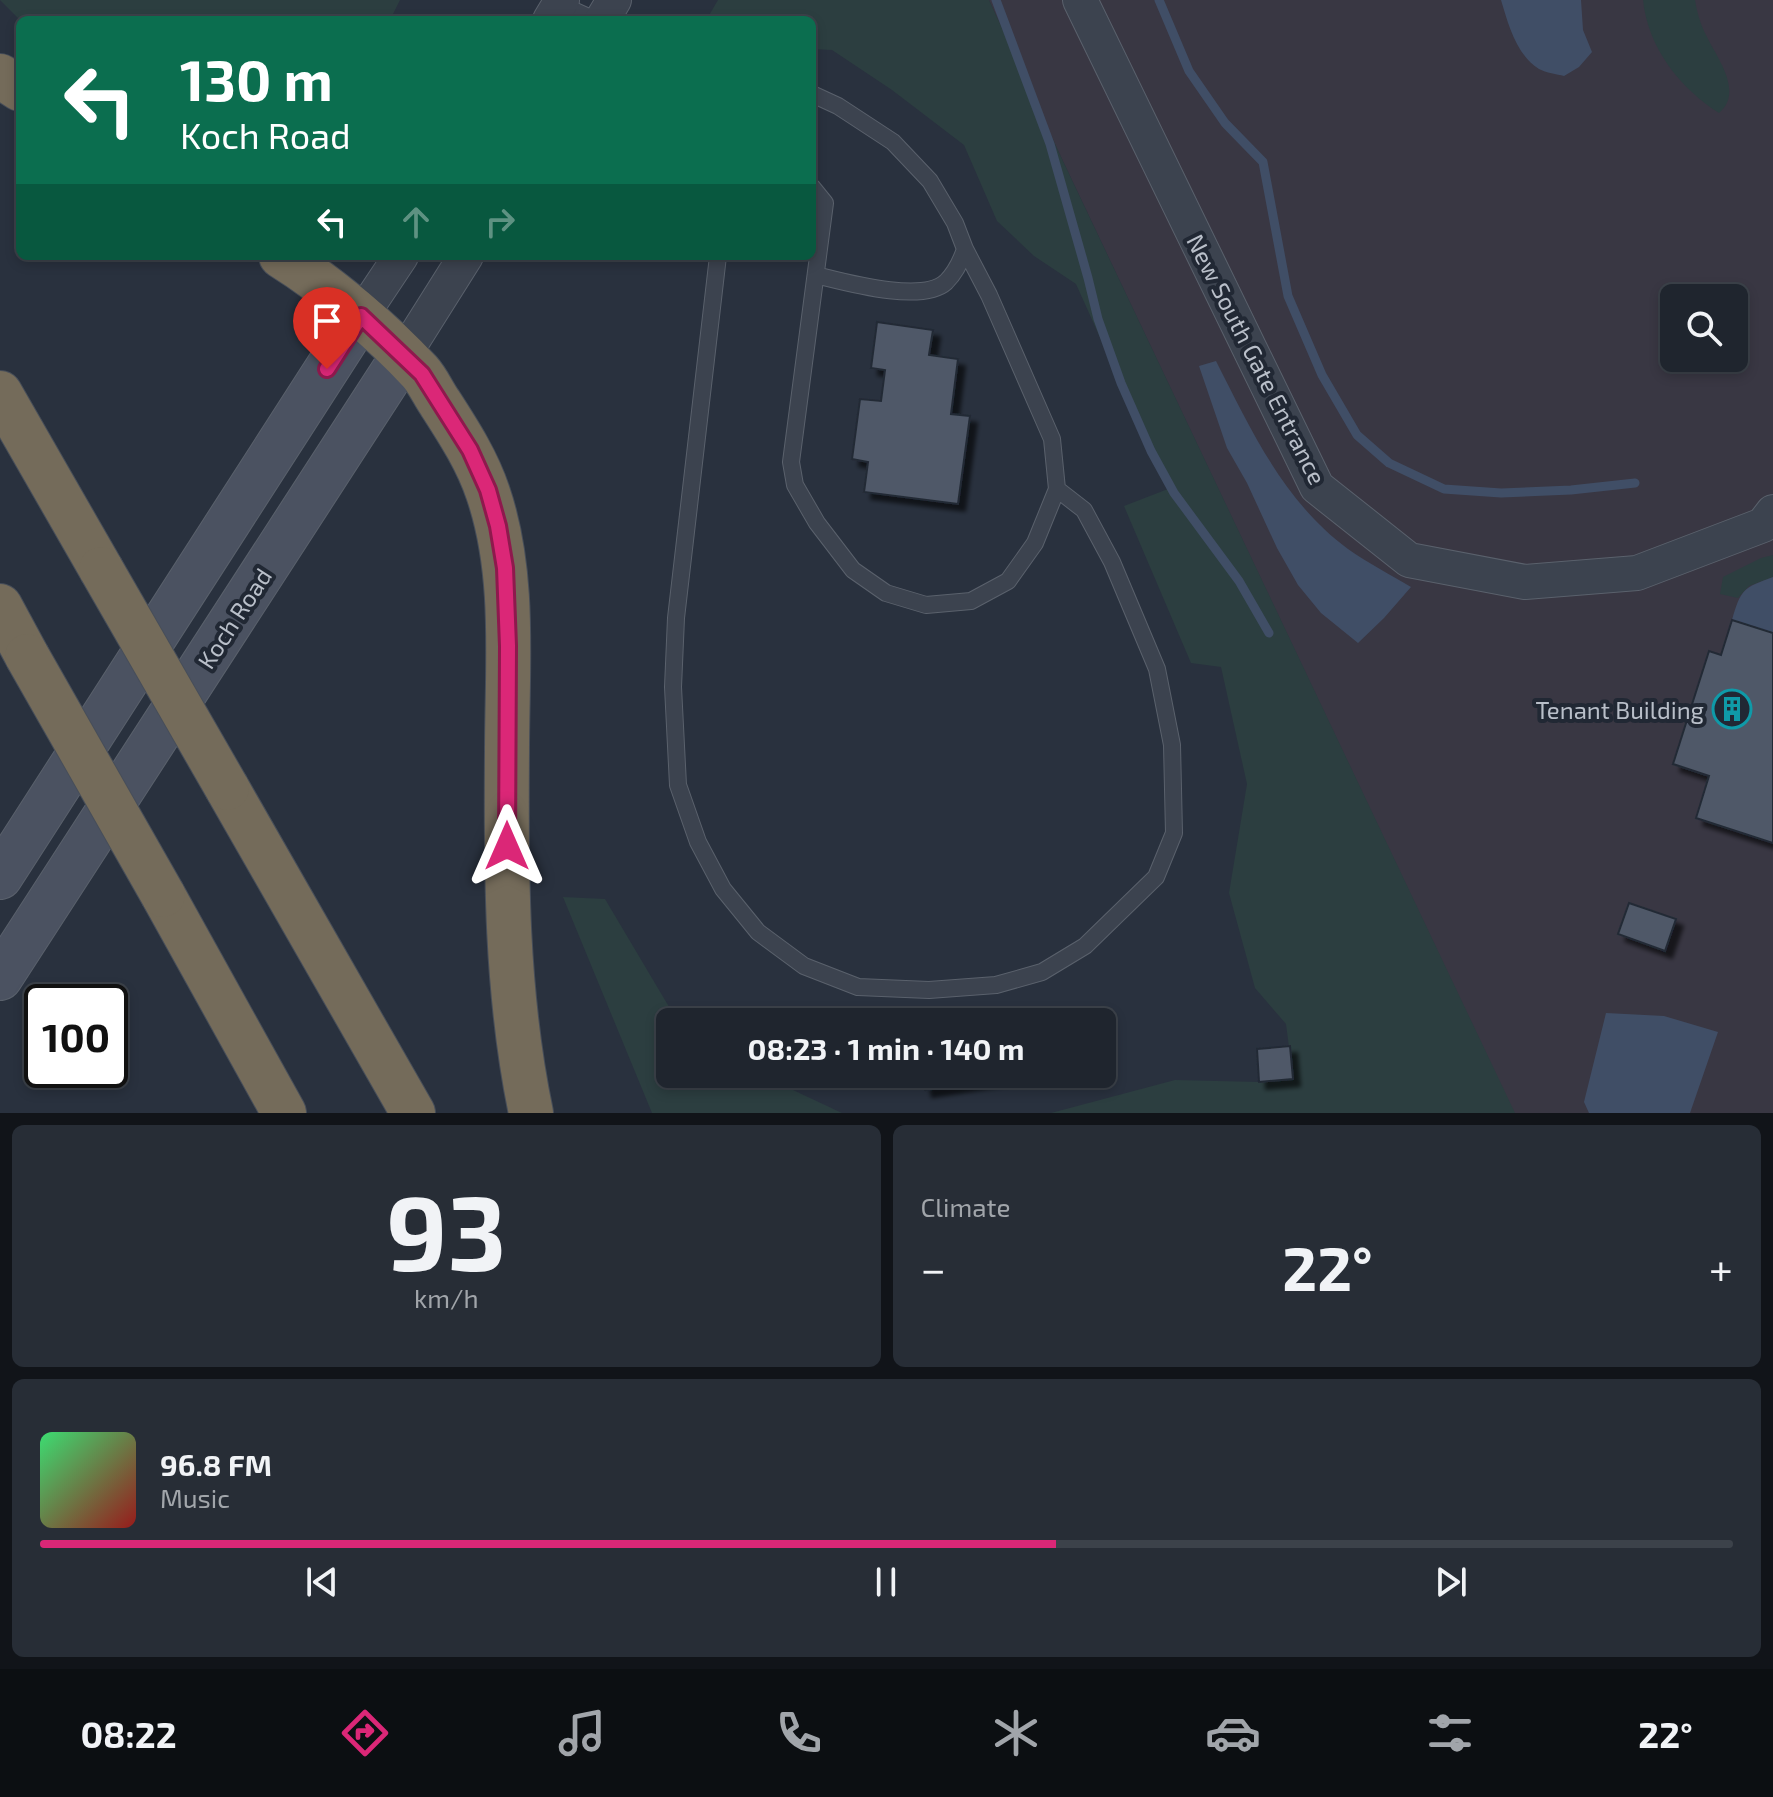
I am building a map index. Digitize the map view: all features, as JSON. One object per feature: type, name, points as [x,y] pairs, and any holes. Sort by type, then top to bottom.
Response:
[{"type":"highway","points":[[287,260],[361,316],[422,374],[470,450],[488,490],[505,568],[508,646],[506,877],[516,1018],[531,1113]]},
{"type":"highway","points":[[0,393],[413,1113]]},
{"type":"highway","points":[[0,606],[284,1113]]},
{"type":"street","name":"New South Gate Entrance","points":[[1080,0],[1317,487],[1409,560],[1525,582],[1637,573],[1770,520]]},
{"type":"street","points":[[0,877],[398,260]]},
{"type":"street","name":"Koch Road","points":[[0,978],[463,260]]},
{"type":"lane","points":[[557,8],[582,16]]},
{"type":"lane","points":[[816,96],[838,106],[893,142],[930,181],[955,223],[1052,439],[1057,489],[1035,543],[1008,581],[971,601],[926,605],[886,593],[853,570],[817,523],[795,485],[791,462],[825,203],[816,192]]},
{"type":"lane","points":[[816,275],[880,289],[924,291],[945,284],[960,263],[965,249]]},
{"type":"lane","points":[[718,260],[676,618],[673,687],[678,785],[698,842],[723,889],[758,932],[804,966],[858,987],[929,990],[996,985],[1042,972],[1085,946],[1156,877],[1174,833],[1172,745],[1157,669],[1112,562],[1084,510],[1057,489]]},
{"type":"shaded area","points":[[0,0],[400,0],[392,16],[16,16]]},
{"type":"shaded area","points":[[718,0],[989,0],[1515,1113],[1051,1113],[1175,1080],[1259,1082],[1293,1078],[1286,1024],[1255,988],[1229,893],[1247,784],[1221,667],[1191,663],[1124,506],[1168,489],[1076,284],[1034,256],[997,221],[964,145],[892,90],[832,50],[816,49],[816,16],[709,16]]},
{"type":"shaded area","points":[[989,0],[1773,0],[1773,1113],[1390,1113],[1491,1064]]},
{"type":"shaded area","points":[[1643,0],[1695,0],[1703,28],[1729,85],[1726,105],[1719,113],[1691,92],[1668,65],[1652,34]]},
{"type":"shaded area","points":[[1773,555],[1773,577],[1749,586],[1738,598],[1720,594],[1723,577]]},
{"type":"shaded area","points":[[563,897],[605,899],[670,1008],[656,1008],[656,1088],[789,1088],[842,1113],[652,1113]]},
{"type":"water","points":[[1501,0],[1581,0],[1583,30],[1592,52],[1579,67],[1564,76],[1539,69],[1519,47]]},
{"type":"water","points":[[1216,361],[1271,463],[1305,510],[1348,549],[1411,587],[1358,643],[1321,613],[1298,585],[1277,548],[1227,448],[1199,366]]},
{"type":"water","points":[[1773,577],[1773,633],[1732,620],[1745,591]]},
{"type":"water","points":[[1606,1013],[1664,1016],[1718,1032],[1690,1113],[1589,1113],[1584,1102]]},
{"type":"building","points":[[877,322],[933,330],[929,355],[958,359],[951,414],[970,416],[958,504],[864,492],[868,462],[852,459],[860,399],[881,401],[885,370],[871,368]]},
{"type":"building","name":"Tenant Building","points":[[1732,620],[1773,633],[1773,843],[1696,818],[1709,776],[1673,764],[1709,651],[1721,655]]},
{"type":"building","points":[[1629,903],[1676,919],[1665,951],[1618,934]]},
{"type":"building","points":[[1290,1046],[1293,1079],[1259,1082],[1257,1049]]},
{"type":"waterway","points":[[996,0],[1050,144],[1098,319],[1121,383],[1151,451],[1174,493],[1239,581],[1269,633]]},
{"type":"waterway","points":[[1159,0],[1189,71],[1225,123],[1263,162],[1288,296],[1322,375],[1357,435],[1389,463],[1444,489],[1501,493],[1635,483]]},
{"type":"place","name":"Tenant Building","points":[[1732,709]]},
{"type":"route","points":[[327,369],[361,316],[422,374],[470,450],[488,490],[505,568],[508,646],[507,846]]}]
